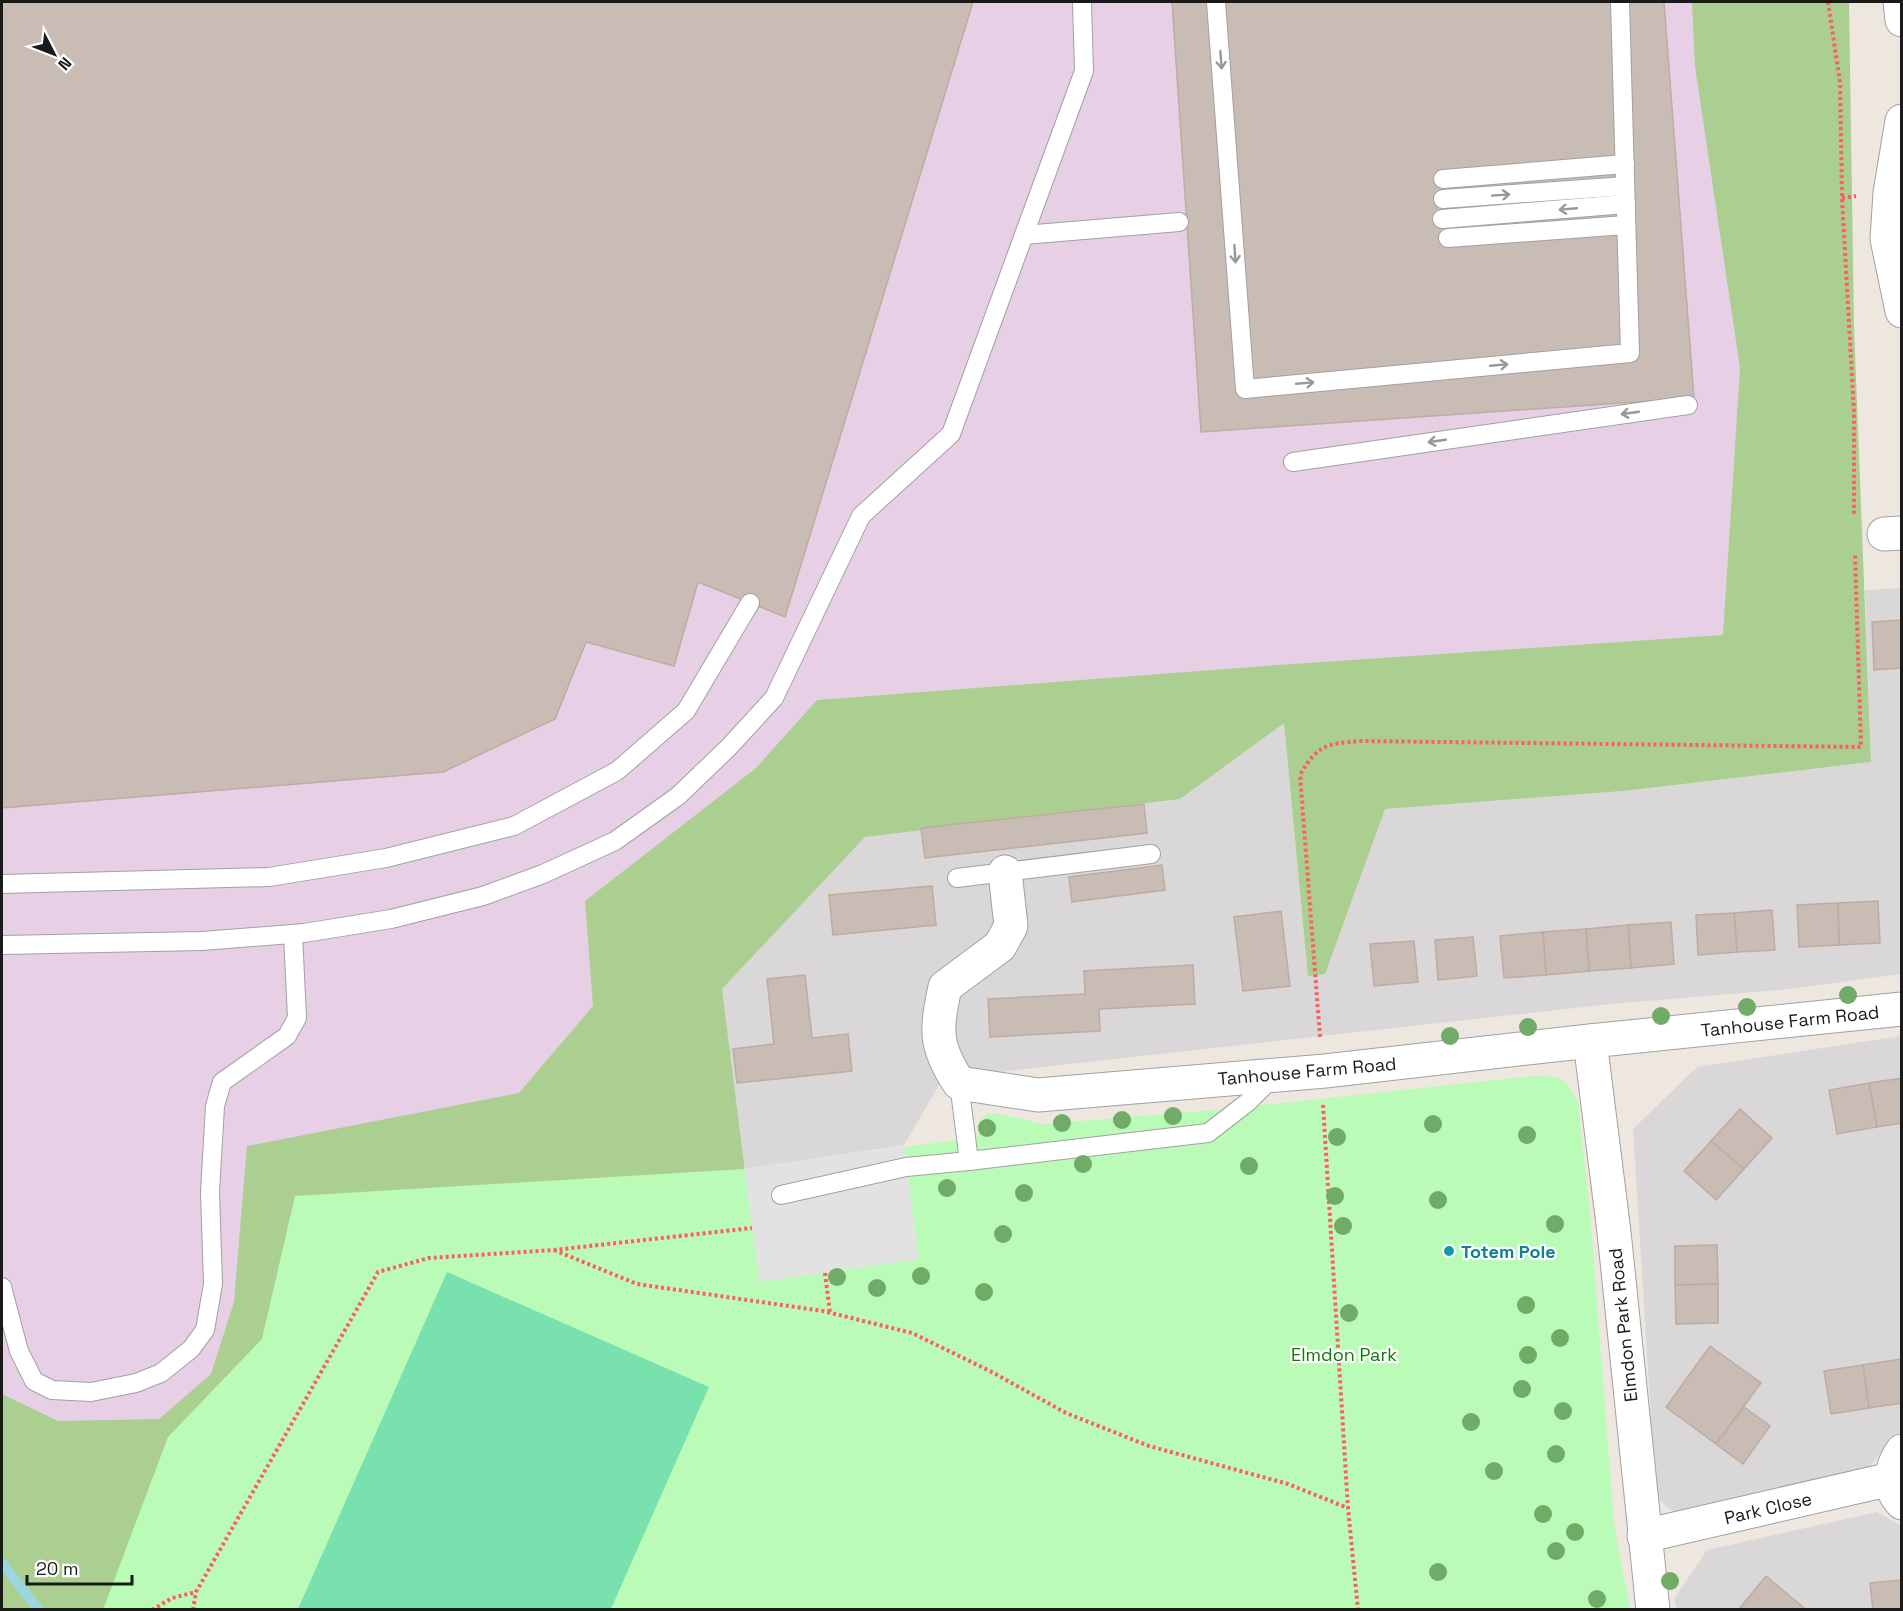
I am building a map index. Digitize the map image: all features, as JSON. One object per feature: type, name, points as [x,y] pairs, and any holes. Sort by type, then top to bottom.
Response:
[{"type":"street","points":[[1900,2],[1902,20]]},
{"type":"street","points":[[1902,121],[1890,193],[1887,239],[1902,311]]},
{"type":"street","points":[[959,1083],[942,1056],[938,1022],[945,987],[1000,946],[1011,926],[1005,872]]},
{"type":"street","name":"Tanhouse Farm Road","points":[[959,1083],[1038,1095],[1325,1071],[1590,1041],[1902,1010]]},
{"type":"street","name":"Elmdon Park Road","points":[[1590,1041],[1614,1232],[1653,1610]]},
{"type":"street","name":"Park Close","points":[[1644,1536],[1898,1478]]},
{"type":"lane","points":[[2,945],[202,941],[292,934],[403,916],[483,896],[543,874],[615,841],[678,796],[729,747],[774,698],[861,516],[951,434],[1084,71],[1082,2]]},
{"type":"lane","points":[[1216,2],[1245,389],[1630,353],[1620,2]]},
{"type":"lane","points":[[1443,179],[1625,164]]},
{"type":"lane","points":[[1443,199],[1626,195]]},
{"type":"lane","points":[[1443,219],[1626,195]]},
{"type":"lane","points":[[1023,235],[1179,222]]},
{"type":"lane","points":[[1448,238],[1626,225]]},
{"type":"lane","points":[[1293,462],[1688,405]]},
{"type":"lane","points":[[2,884],[269,877],[386,858],[514,826],[617,771],[686,711],[750,603]]},
{"type":"lane","points":[[957,878],[1151,854]]},
{"type":"lane","points":[[2,1287],[19,1351],[34,1380],[52,1390],[91,1392],[136,1383],[161,1373],[191,1348],[205,1330],[213,1284],[210,1191],[215,1106],[222,1082],[286,1036],[297,1018],[292,934]]},
{"type":"lane","points":[[782,1195],[906,1167],[1208,1133],[1248,1102],[1276,1074]]},
{"type":"lane","points":[[959,1083],[969,1161]]},
{"type":"path","points":[[1828,2],[1840,82],[1842,198],[1854,412],[1880,530]]},
{"type":"path","points":[[1358,1610],[1348,1508],[1323,1100],[1325,1071],[1300,775],[1312,753],[1333,744],[1361,741],[1861,747],[1855,547]]},
{"type":"path","points":[[193,1610],[196,1592],[378,1272],[429,1258],[554,1250],[752,1228]]},
{"type":"path","points":[[554,1250],[637,1284],[830,1313],[912,1333],[990,1371],[1066,1413],[1149,1446],[1288,1484],[1348,1508]]},
{"type":"path","points":[[825,1273],[830,1313]]},
{"type":"path","points":[[152,1610],[172,1598],[196,1592]]},
{"type":"shaded area","points":[[2,2],[1824,2],[1854,741],[1306,746],[1289,771],[1284,723],[1180,799],[865,837],[722,989],[744,1169],[262,1339],[2,1594]]},
{"type":"shaded area","points":[[1901,588],[1901,974],[1789,989],[1611,1004],[943,1078],[904,1145],[744,1169],[722,989],[865,837],[1180,799],[1284,722],[1308,975],[1325,974],[1384,809],[1623,791],[1871,762],[1865,590]]},
{"type":"shaded area","points":[[1901,1036],[1901,1432],[1895,1435],[1867,1470],[1674,1512],[1656,1498],[1633,1129],[1697,1067]]},
{"type":"shaded area","points":[[904,1146],[919,1259],[760,1282],[744,1169]]},
{"type":"shaded area","points":[[1877,1512],[1901,1526],[1901,1609],[1677,1610],[1674,1599],[1707,1550]]},
{"type":"green space","points":[[1692,2],[1849,2],[1854,327],[1871,762],[1623,791],[1385,809],[1325,974],[1308,976],[1284,723],[1180,799],[865,837],[722,989],[752,1228],[255,1609],[2,1610],[2,1394],[58,1421],[159,1419],[211,1374],[234,1302],[247,1146],[519,1093],[593,1006],[585,901],[756,768],[817,700],[1278,665],[1723,635],[1740,368],[1695,66]]},
{"type":"green space","name":"Elmdon Park","points":[[1534,1076],[1561,1080],[1570,1087],[1578,1102],[1591,1223],[1614,1524],[1630,1609],[103,1610],[168,1437],[262,1339],[295,1196],[744,1169],[978,1137],[978,1123],[987,1114],[995,1113],[1043,1124],[1216,1110]]},
{"type":"green space","points":[[447,1272],[709,1387],[611,1609],[298,1609]]},
{"type":"building","points":[[2,2],[973,2],[785,617],[698,582],[674,666],[586,642],[555,719],[443,772],[2,808]]},
{"type":"building","points":[[1172,2],[1664,2],[1694,398],[1201,432]]},
{"type":"building","points":[[1902,620],[1902,668],[1874,670],[1872,622]]},
{"type":"building","points":[[1144,804],[1147,833],[925,858],[921,828]]},
{"type":"building","points":[[1162,865],[1165,890],[1072,902],[1069,877]]},
{"type":"building","points":[[932,886],[936,925],[833,935],[829,895]]},
{"type":"building","points":[[1878,901],[1880,943],[1839,945],[1838,903]]},
{"type":"building","points":[[1838,903],[1839,945],[1799,947],[1797,905]]},
{"type":"building","points":[[1772,910],[1775,950],[1737,952],[1734,913]]},
{"type":"building","points":[[1281,911],[1290,986],[1243,991],[1234,917]]},
{"type":"building","points":[[1734,913],[1737,952],[1698,955],[1696,915]]},
{"type":"building","points":[[1671,922],[1674,964],[1631,968],[1628,925]]},
{"type":"building","points":[[1628,925],[1631,968],[1589,971],[1586,929]]},
{"type":"building","points":[[1586,929],[1589,971],[1546,975],[1543,932]]},
{"type":"building","points":[[1543,932],[1546,975],[1504,978],[1500,936]]},
{"type":"building","points":[[1473,937],[1477,976],[1438,980],[1435,940]]},
{"type":"building","points":[[1414,941],[1418,982],[1374,986],[1370,944]]},
{"type":"building","points":[[1193,965],[1195,1004],[1099,1009],[1100,1031],[990,1037],[988,999],[1085,994],[1084,971]]},
{"type":"building","points":[[805,975],[812,1038],[848,1034],[852,1071],[737,1083],[733,1049],[774,1044],[767,979]]},
{"type":"building","points":[[1902,1078],[1902,1123],[1877,1127],[1869,1083]]},
{"type":"building","points":[[1869,1083],[1877,1127],[1837,1134],[1829,1090]]},
{"type":"building","points":[[1740,1109],[1772,1138],[1744,1169],[1711,1141]]},
{"type":"building","points":[[1711,1141],[1744,1169],[1716,1200],[1684,1171]]},
{"type":"building","points":[[1717,1245],[1718,1284],[1675,1285],[1675,1246]]},
{"type":"building","points":[[1718,1284],[1718,1323],[1676,1324],[1675,1285]]},
{"type":"building","points":[[1710,1346],[1761,1383],[1716,1444],[1666,1407]]},
{"type":"building","points":[[1901,1359],[1902,1403],[1869,1408],[1863,1365]]},
{"type":"building","points":[[1863,1365],[1869,1408],[1831,1414],[1824,1371]]},
{"type":"building","points":[[1744,1407],[1770,1426],[1743,1464],[1716,1444]]},
{"type":"building","points":[[1766,1576],[1804,1608],[1802,1610],[1739,1609]]},
{"type":"building","points":[[1902,1580],[1902,1610],[1873,1610],[1870,1583]]},
{"type":"waterway","points":[[2,1563],[39,1610]]},
{"type":"place","name":"Totem Pole","points":[[1449,1251]]}]
